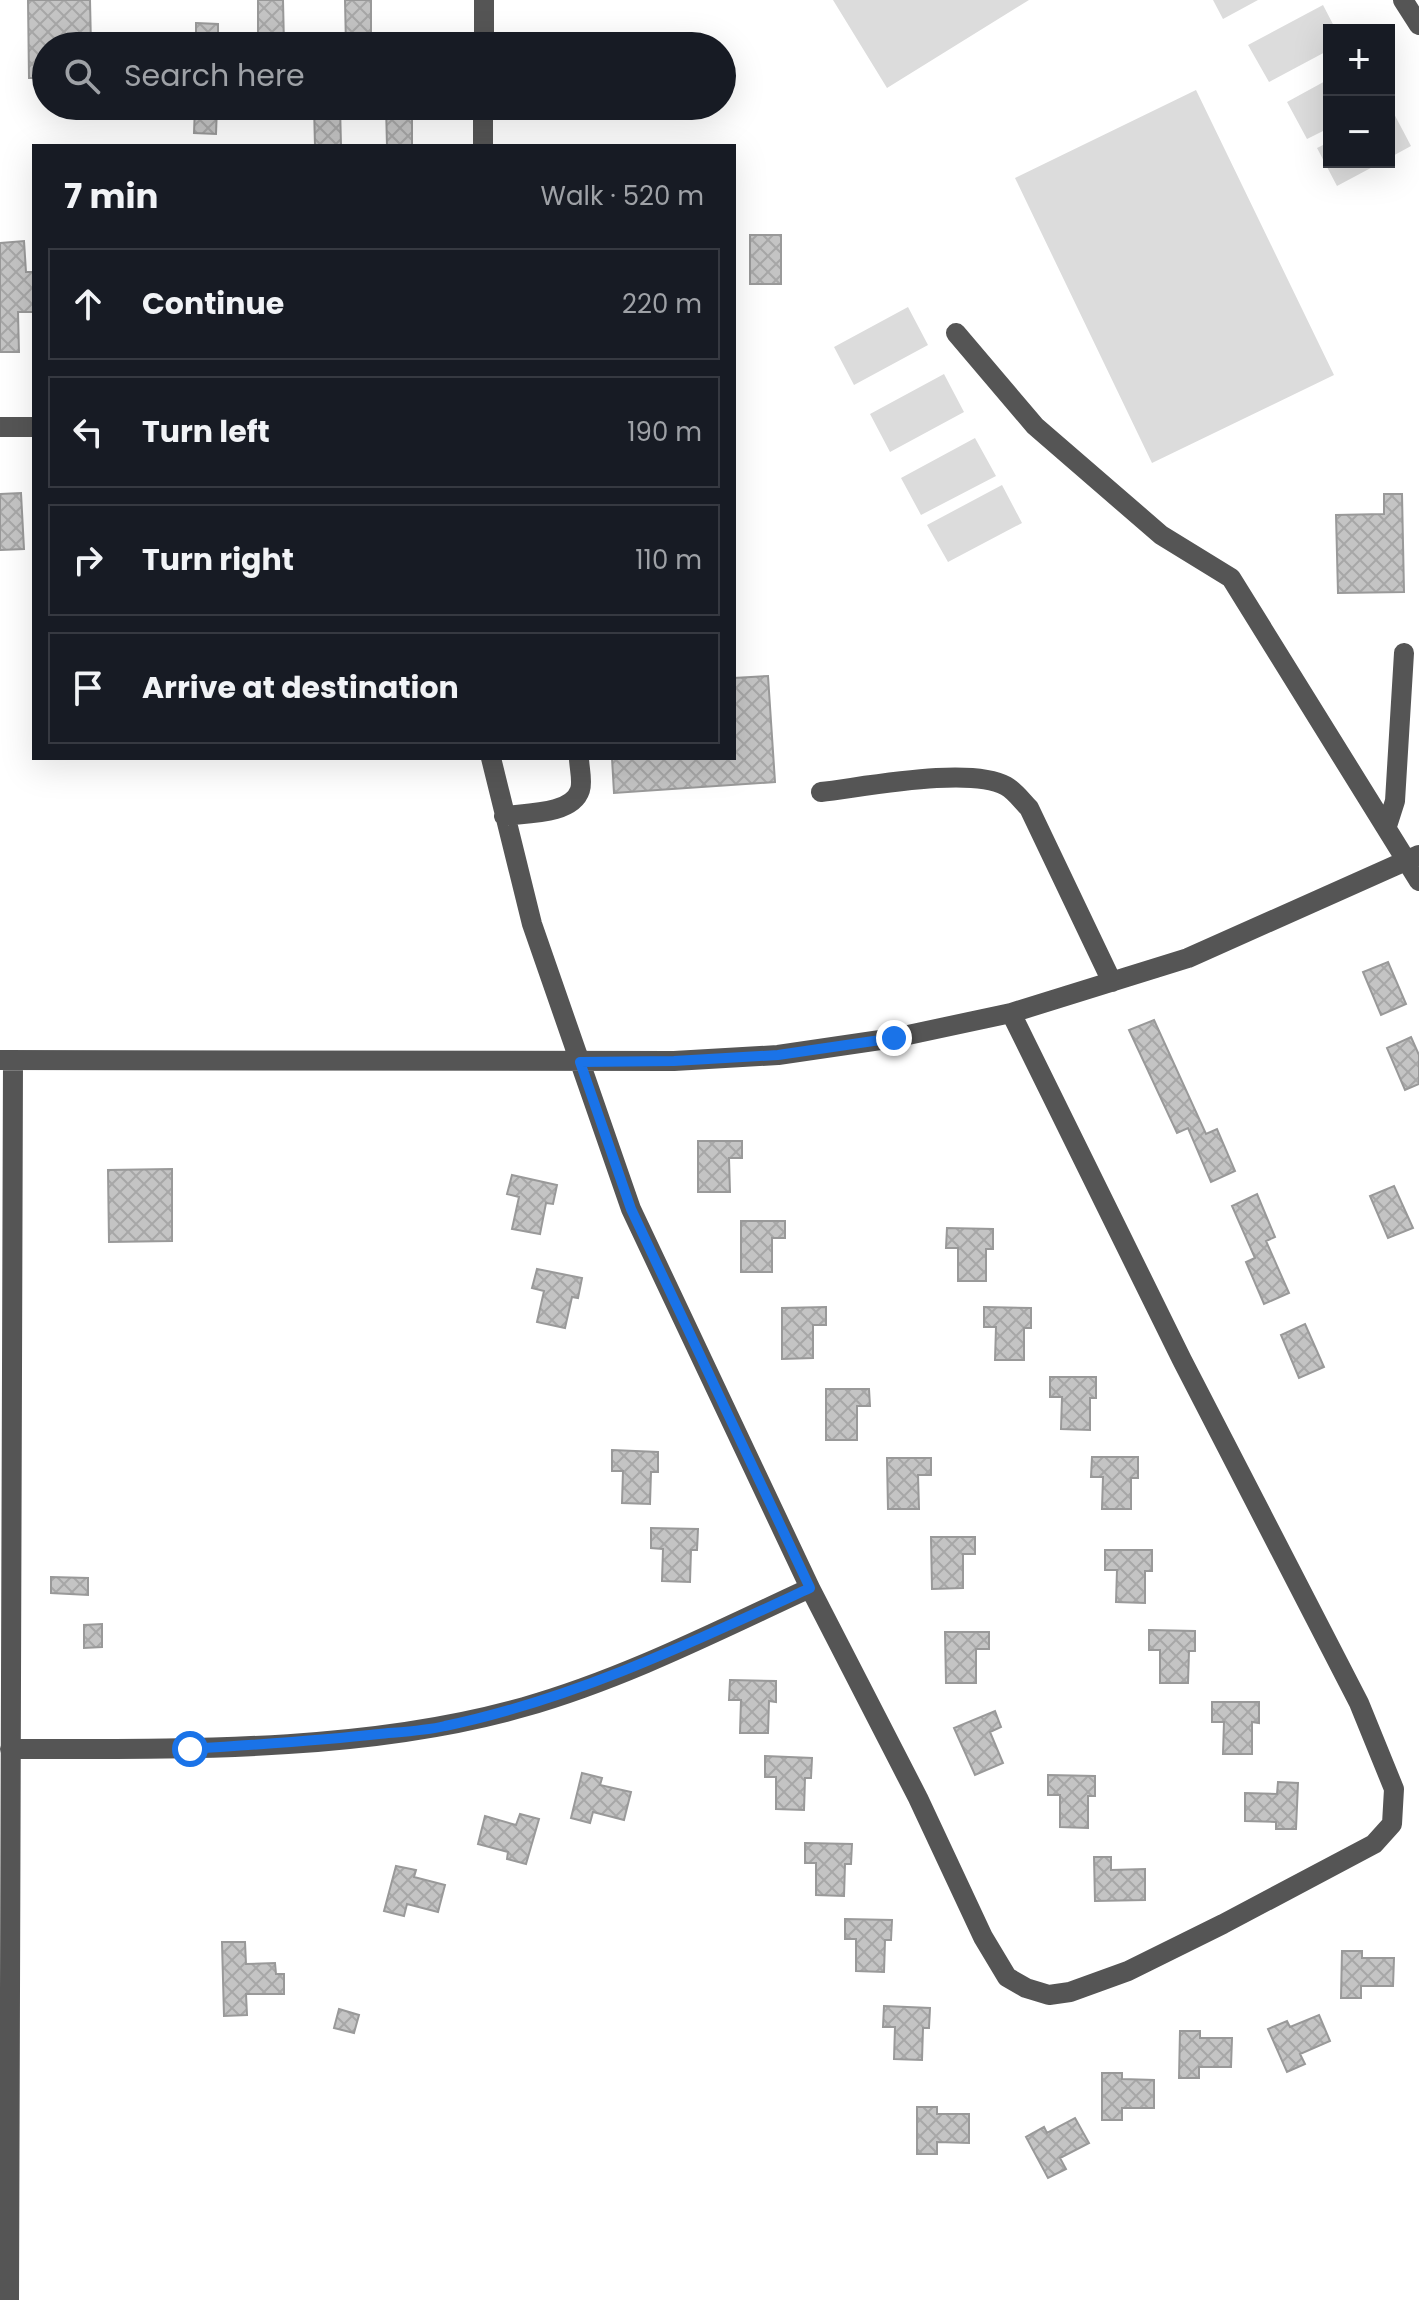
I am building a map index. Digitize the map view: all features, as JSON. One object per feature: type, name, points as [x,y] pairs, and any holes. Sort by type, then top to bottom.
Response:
[{"type":"street","points":[[484,0],[484,32]]},
{"type":"street","points":[[1403,0],[1419,25]]},
{"type":"street","points":[[483,120],[483,144]]},
{"type":"street","points":[[956,333],[1035,426],[1161,535],[1231,578],[1387,826],[1414,858],[1419,881]]},
{"type":"street","points":[[0,427],[32,427]]},
{"type":"street","points":[[1387,826],[1395,801],[1404,653]]},
{"type":"street","points":[[491,760],[532,924],[631,1209],[810,1588],[918,1798],[983,1937],[1007,1977],[1026,1988],[1049,1995],[1070,1992],[1128,1971],[1374,1844],[1392,1824],[1394,1789],[1359,1703],[1182,1360],[1011,1013]]},
{"type":"street","points":[[504,816],[553,809],[573,802],[581,788],[579,760]]},
{"type":"street","points":[[821,792],[952,778],[988,781],[1008,787],[1029,808],[1112,982]]},
{"type":"street","points":[[9,2300],[5,1969],[10,1749],[5,1424],[7,1060],[580,1062],[778,1055],[894,1038],[1011,1013],[1112,982],[1188,958],[1414,858]]},
{"type":"street","points":[[10,1749],[190,1749],[442,1727],[525,1707],[593,1684],[677,1650],[810,1588]]},
{"type":"shaded area","points":[[833,0],[1029,0],[887,88]]},
{"type":"shaded area","points":[[1213,0],[1258,0],[1223,19]]},
{"type":"shaded area","points":[[1323,5],[1333,24],[1323,24],[1323,53],[1269,82],[1248,45]]},
{"type":"shaded area","points":[[1323,82],[1323,131],[1307,139],[1287,102]]},
{"type":"shaded area","points":[[1196,90],[1334,375],[1152,463],[1015,178]]},
{"type":"shaded area","points":[[1395,116],[1411,146],[1395,155]]},
{"type":"shaded area","points":[[1323,145],[1323,159],[1317,148]]},
{"type":"shaded area","points":[[1328,168],[1371,168],[1337,186]]},
{"type":"shaded area","points":[[908,307],[928,345],[854,385],[834,347]]},
{"type":"shaded area","points":[[944,374],[964,412],[890,452],[870,414]]},
{"type":"shaded area","points":[[975,438],[996,476],[921,515],[901,478]]},
{"type":"shaded area","points":[[1002,485],[1022,523],[948,562],[927,525]]},
{"type":"building","points":[[28,0],[90,0],[91,32],[32,32],[32,78],[29,78]]},
{"type":"building","points":[[258,0],[283,0],[284,32],[258,32]]},
{"type":"building","points":[[345,0],[371,0],[371,32],[346,32]]},
{"type":"building","points":[[196,23],[218,24],[218,32],[196,32]]},
{"type":"building","points":[[194,120],[216,120],[216,134],[194,133]]},
{"type":"building","points":[[314,120],[340,120],[341,144],[315,144]]},
{"type":"building","points":[[386,120],[412,120],[412,144],[387,144]]},
{"type":"building","points":[[750,235],[781,235],[781,284],[750,284]]},
{"type":"building","points":[[24,241],[26,272],[32,272],[32,312],[18,312],[19,352],[0,352],[0,243]]},
{"type":"building","points":[[21,493],[24,549],[0,550],[0,494]]},
{"type":"building","points":[[1384,494],[1402,494],[1404,592],[1338,593],[1336,515],[1384,514]]},
{"type":"building","points":[[768,676],[775,782],[614,793],[612,760],[736,760],[736,678]]},
{"type":"building","points":[[1388,962],[1406,1004],[1381,1015],[1363,972]]},
{"type":"building","points":[[1154,1020],[1206,1134],[1217,1129],[1235,1171],[1211,1182],[1188,1128],[1177,1133],[1129,1030]]},
{"type":"building","points":[[1411,1037],[1419,1055],[1419,1084],[1405,1090],[1387,1048]]},
{"type":"building","points":[[698,1141],[742,1141],[742,1158],[729,1158],[730,1192],[698,1192]]},
{"type":"building","points":[[172,1169],[172,1241],[109,1242],[108,1170]]},
{"type":"building","points":[[512,1175],[557,1185],[553,1204],[546,1203],[540,1234],[512,1229],[519,1197],[507,1194]]},
{"type":"building","points":[[1394,1186],[1413,1228],[1388,1238],[1370,1196]]},
{"type":"building","points":[[1257,1194],[1275,1237],[1266,1241],[1289,1293],[1264,1304],[1246,1262],[1255,1258],[1232,1206]]},
{"type":"building","points":[[741,1221],[785,1221],[785,1238],[772,1238],[772,1272],[741,1272]]},
{"type":"building","points":[[947,1228],[993,1229],[993,1249],[986,1249],[986,1281],[958,1281],[958,1248],[946,1248]]},
{"type":"building","points":[[537,1269],[582,1278],[578,1298],[572,1297],[565,1328],[537,1322],[544,1291],[532,1288]]},
{"type":"building","points":[[826,1307],[826,1325],[813,1325],[813,1358],[782,1359],[782,1308]]},
{"type":"building","points":[[984,1307],[1031,1308],[1031,1328],[1024,1328],[1024,1360],[995,1360],[996,1327],[984,1327]]},
{"type":"building","points":[[1305,1324],[1324,1367],[1299,1378],[1281,1335]]},
{"type":"building","points":[[1050,1377],[1096,1377],[1096,1398],[1090,1398],[1090,1430],[1061,1429],[1062,1397],[1050,1397]]},
{"type":"building","points":[[826,1389],[869,1389],[870,1406],[857,1406],[857,1440],[826,1440]]},
{"type":"building","points":[[612,1450],[658,1452],[658,1472],[651,1472],[650,1504],[622,1503],[623,1471],[612,1471]]},
{"type":"building","points":[[1092,1457],[1138,1457],[1138,1478],[1131,1478],[1131,1509],[1102,1509],[1103,1477],[1091,1477]]},
{"type":"building","points":[[887,1458],[931,1458],[931,1475],[918,1475],[919,1509],[888,1509]]},
{"type":"building","points":[[651,1528],[698,1529],[697,1550],[691,1550],[690,1582],[662,1581],[663,1549],[651,1548]]},
{"type":"building","points":[[931,1537],[975,1537],[975,1554],[963,1554],[963,1588],[932,1589]]},
{"type":"building","points":[[1105,1550],[1152,1550],[1152,1571],[1145,1571],[1145,1603],[1116,1602],[1117,1570],[1105,1570]]},
{"type":"building","points":[[51,1577],[88,1578],[88,1595],[51,1593]]},
{"type":"building","points":[[102,1624],[102,1647],[84,1648],[84,1625]]},
{"type":"building","points":[[1149,1630],[1195,1631],[1195,1651],[1189,1651],[1188,1683],[1160,1683],[1160,1650],[1149,1650]]},
{"type":"building","points":[[945,1632],[989,1632],[989,1649],[976,1649],[976,1683],[946,1683]]},
{"type":"building","points":[[730,1680],[776,1681],[776,1702],[769,1701],[768,1733],[740,1733],[741,1700],[729,1700]]},
{"type":"building","points":[[1212,1702],[1259,1702],[1259,1723],[1252,1722],[1252,1754],[1223,1754],[1224,1722],[1212,1722]]},
{"type":"building","points":[[995,1711],[1001,1727],[990,1732],[1003,1763],[975,1775],[954,1728]]},
{"type":"building","points":[[765,1756],[812,1758],[811,1778],[805,1778],[804,1810],[776,1809],[776,1777],[765,1777]]},
{"type":"building","points":[[582,1773],[602,1778],[600,1785],[631,1792],[624,1820],[593,1812],[590,1823],[571,1818]]},
{"type":"building","points":[[1048,1775],[1095,1776],[1095,1796],[1088,1796],[1088,1828],[1060,1827],[1060,1795],[1048,1795]]},
{"type":"building","points":[[1278,1782],[1298,1783],[1296,1829],[1276,1829],[1276,1822],[1245,1821],[1245,1793],[1277,1794]]},
{"type":"building","points":[[520,1814],[539,1819],[526,1864],[507,1859],[508,1852],[478,1844],[485,1816],[516,1825]]},
{"type":"building","points":[[805,1843],[852,1844],[851,1864],[845,1864],[844,1896],[816,1895],[816,1863],[805,1863]]},
{"type":"building","points":[[1094,1857],[1111,1857],[1111,1870],[1145,1869],[1145,1900],[1095,1901]]},
{"type":"building","points":[[396,1866],[416,1870],[414,1877],[445,1885],[438,1912],[407,1904],[404,1916],[384,1911]]},
{"type":"building","points":[[845,1919],[892,1920],[891,1940],[885,1940],[884,1972],[856,1971],[856,1939],[845,1939]]},
{"type":"building","points":[[222,1942],[245,1942],[246,1964],[275,1963],[276,1974],[284,1974],[284,1994],[246,1994],[247,2015],[224,2016]]},
{"type":"building","points":[[1342,1951],[1362,1951],[1362,1958],[1394,1958],[1393,1986],[1361,1986],[1361,1998],[1341,1998]]},
{"type":"building","points":[[884,2006],[930,2008],[929,2028],[923,2028],[922,2060],[894,2059],[895,2027],[883,2027]]},
{"type":"building","points":[[339,2009],[359,2015],[354,2033],[334,2028]]},
{"type":"building","points":[[1319,2015],[1330,2041],[1300,2054],[1305,2064],[1287,2072],[1268,2029],[1287,2021],[1290,2027]]},
{"type":"building","points":[[1180,2031],[1200,2031],[1200,2038],[1232,2038],[1231,2067],[1199,2067],[1199,2078],[1179,2078]]},
{"type":"building","points":[[1102,2073],[1122,2073],[1122,2079],[1154,2080],[1154,2108],[1122,2108],[1122,2120],[1102,2120]]},
{"type":"building","points":[[917,2107],[937,2107],[937,2114],[969,2114],[969,2143],[937,2142],[937,2154],[917,2154]]},
{"type":"building","points":[[1075,2118],[1089,2143],[1060,2158],[1066,2169],[1048,2178],[1026,2137],[1044,2127],[1047,2133]]},
{"type":"route","points":[[190,1749],[442,1727],[525,1707],[677,1650],[810,1588],[631,1209],[580,1062],[778,1055],[894,1038]]}]
